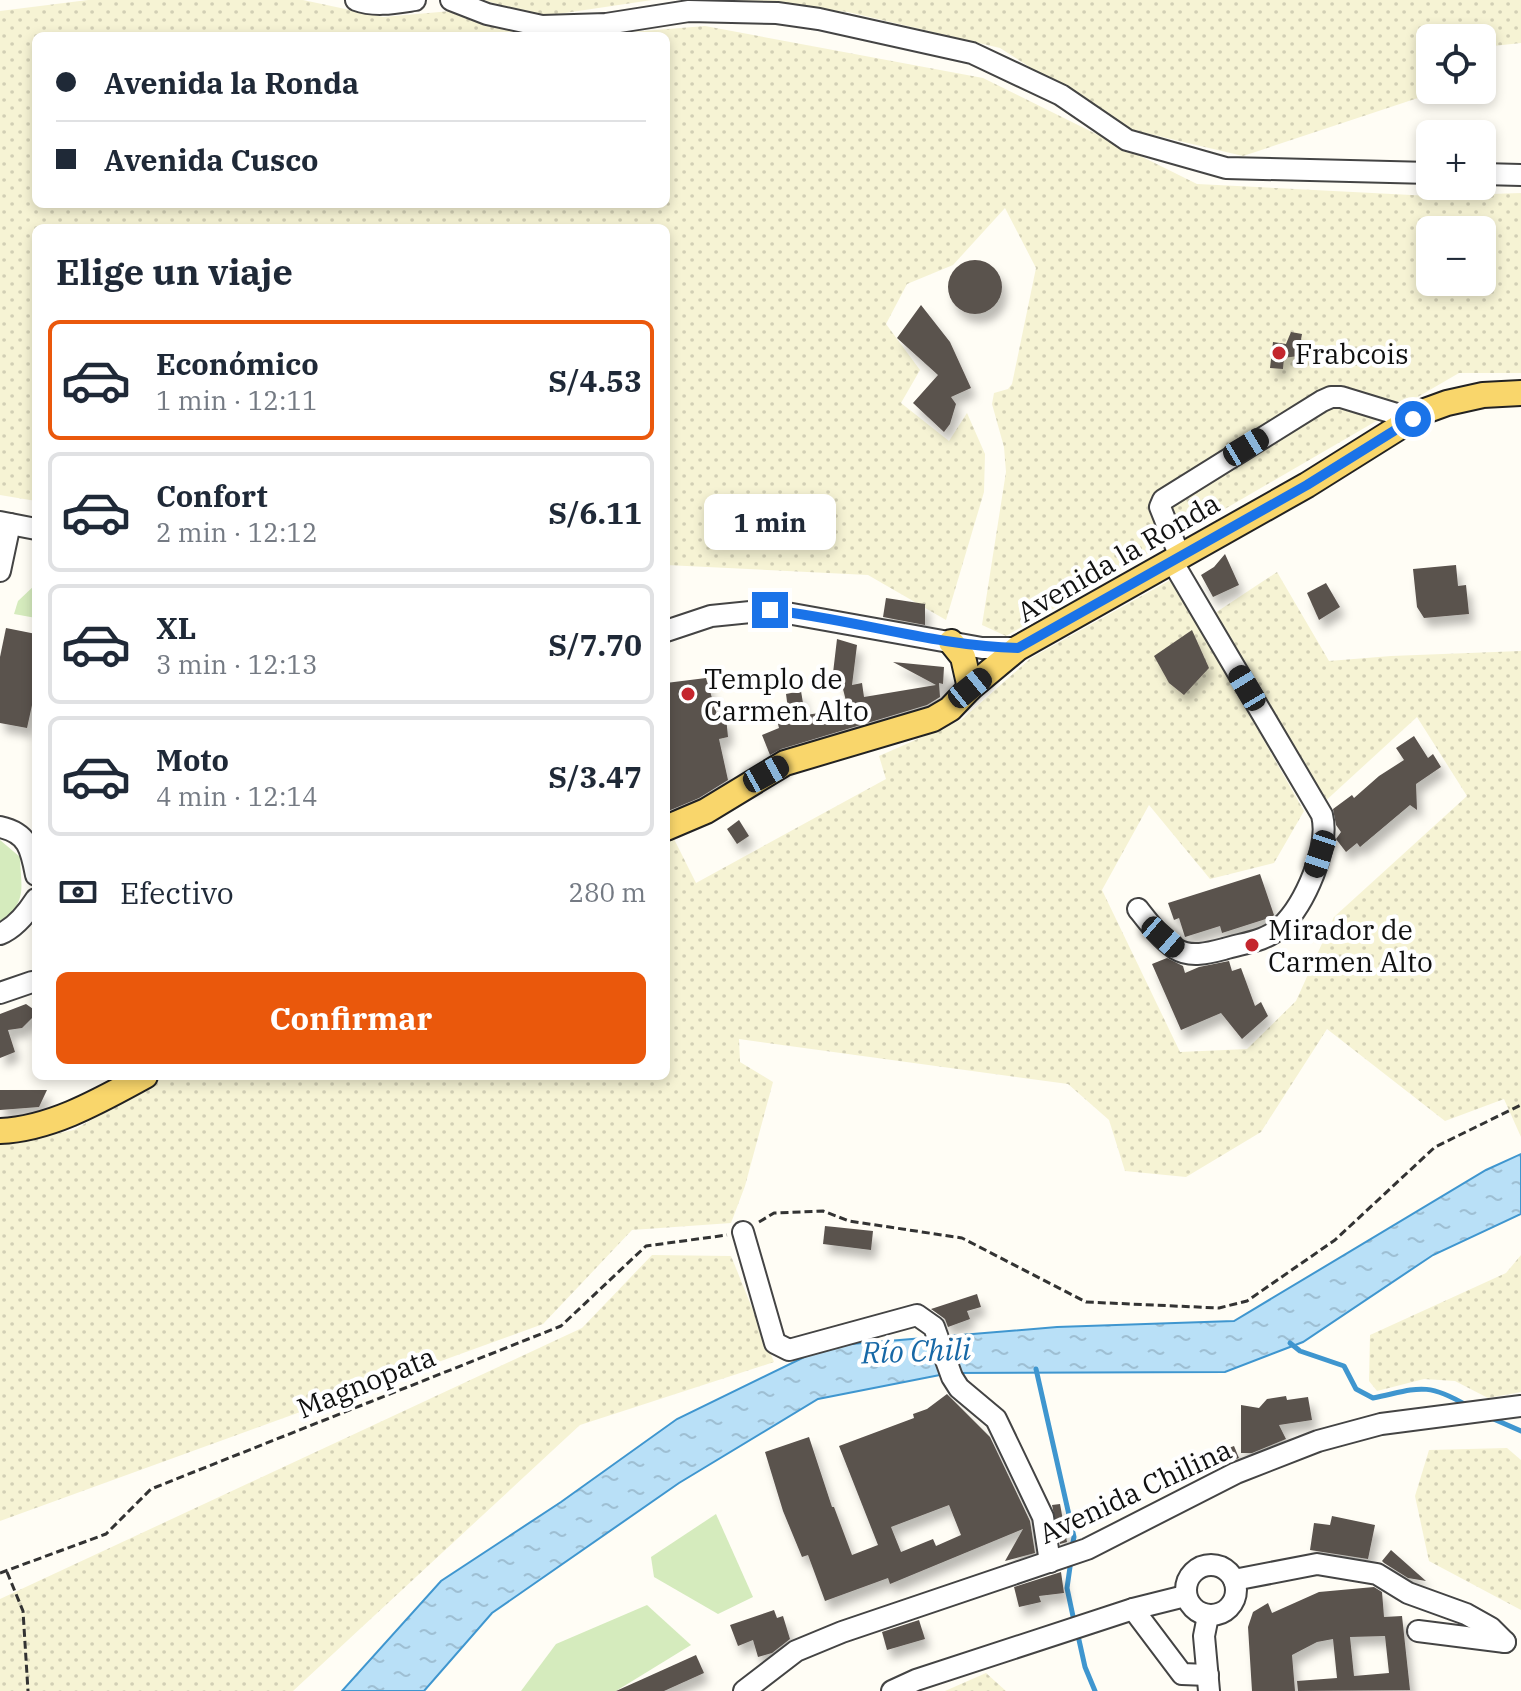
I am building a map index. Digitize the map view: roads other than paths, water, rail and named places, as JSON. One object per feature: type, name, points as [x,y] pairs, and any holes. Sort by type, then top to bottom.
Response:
[{"type":"main road","name":"Avenida la Ronda","points":[[670,826],[706,811],[785,763],[933,719],[950,709],[1018,648],[1307,485],[1413,419],[1447,403],[1483,395],[1521,393]]},
{"type":"main road","points":[[951,642],[963,657],[970,688]]},
{"type":"main road","points":[[0,1131],[12,1131],[65,1116],[137,1080]]},
{"type":"street","points":[[356,0],[392,4],[415,0]]},
{"type":"street","points":[[451,0],[487,14],[542,26],[606,24],[692,5],[819,19],[972,53],[1061,95],[1127,140],[1226,168],[1416,173]]},
{"type":"street","points":[[1496,174],[1521,175]]},
{"type":"street","points":[[1138,909],[1177,950],[1192,954],[1257,941],[1280,928],[1290,915],[1314,872],[1325,836],[1322,815],[1176,559],[1160,507],[1163,500],[1331,397],[1341,397],[1413,419]]},
{"type":"street","points":[[0,571],[5,523],[32,528]]},
{"type":"street","points":[[670,630],[711,616],[770,610],[982,648],[1018,648]]},
{"type":"street","points":[[0,827],[13,830],[29,845],[32,858]]},
{"type":"street","points":[[0,934],[7,931],[32,906]]},
{"type":"street","points":[[0,993],[32,982]]},
{"type":"street","points":[[743,1232],[775,1343],[789,1350],[917,1315],[934,1327],[959,1388],[996,1419],[1043,1517],[1057,1559]]},
{"type":"street","name":"Avenida Chilina","points":[[744,1691],[796,1651],[842,1632],[1087,1549],[1236,1473],[1318,1441],[1381,1424],[1521,1406]]},
{"type":"street","points":[[1234,1580],[1317,1564],[1377,1574],[1408,1593],[1466,1614],[1491,1628],[1505,1642],[1418,1631]]},
{"type":"street","points":[[1217,1565],[1230,1573],[1234,1580],[1235,1597],[1225,1611],[1208,1616],[1194,1609],[1185,1596],[1188,1578],[1200,1567],[1217,1565]]},
{"type":"street","points":[[892,1691],[916,1680],[1128,1611],[1185,1596]]},
{"type":"street","points":[[1128,1611],[1182,1674],[1208,1683],[1204,1636],[1208,1616]]},
{"type":"water","name":"Río Chili","points":[[1521,1154],[1521,1214],[1433,1255],[1303,1342],[1225,1372],[950,1373],[818,1399],[679,1483],[492,1613],[424,1691],[342,1691],[441,1581],[561,1502],[677,1419],[827,1346],[1057,1327],[1234,1321],[1486,1170]]},
{"type":"waterway","points":[[1290,1343],[1300,1351],[1344,1366],[1356,1389],[1373,1398],[1421,1389],[1452,1397],[1466,1405]]},
{"type":"waterway","points":[[1036,1369],[1074,1537],[1072,1547]]},
{"type":"waterway","points":[[1489,1417],[1521,1431]]},
{"type":"waterway","points":[[1071,1560],[1067,1588],[1074,1621]]},
{"type":"waterway","points":[[1077,1631],[1085,1667],[1095,1691]]},
{"type":"place","name":"Frabcois","points":[[1279,353]]},
{"type":"place","name":"Templo de Carmen Alto","points":[[688,694]]},
{"type":"place","name":"Mirador de Carmen Alto","points":[[1252,945]]}]
